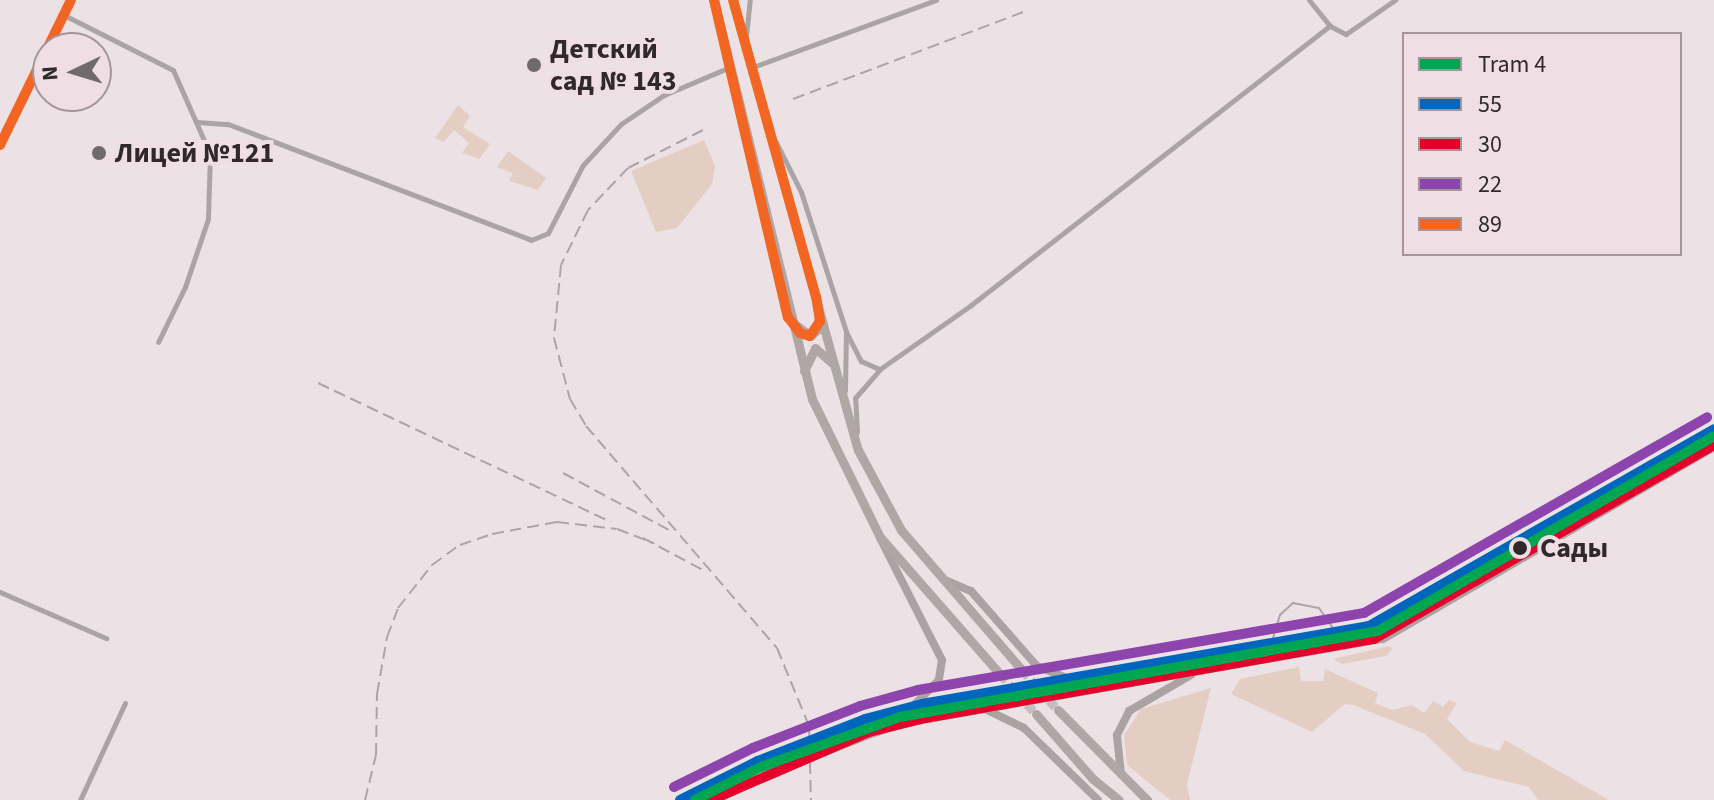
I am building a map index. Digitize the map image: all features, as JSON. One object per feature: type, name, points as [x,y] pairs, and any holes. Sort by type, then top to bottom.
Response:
[{"type":"main road","points":[[0,145],[69,0]]},
{"type":"main road","points":[[714,0],[803,377],[880,537],[889,564],[921,613],[942,660],[939,680],[912,707]]},
{"type":"main road","points":[[733,0],[858,450],[901,530],[1022,670]]},
{"type":"main road","points":[[788,317],[800,333],[813,334],[820,321],[816,297]]},
{"type":"main road","points":[[803,377],[805,358],[815,348],[836,369]]},
{"type":"main road","points":[[680,800],[758,761],[865,719],[912,707],[1369,626],[1492,559],[1714,429]]},
{"type":"main road","points":[[716,800],[764,776],[868,735],[986,709],[1383,639],[1714,447]]},
{"type":"main road","points":[[880,537],[1000,674]]},
{"type":"main road","points":[[1492,559],[1500,573]]},
{"type":"main road","points":[[945,581],[971,591],[1041,669],[1068,679]]},
{"type":"main road","points":[[1123,778],[1117,735],[1129,711],[1168,693],[1194,673]]},
{"type":"main road","points":[[986,709],[1024,728],[1098,800]]},
{"type":"main road","points":[[1058,710],[1147,800]]},
{"type":"main road","points":[[1036,714],[1093,779],[1119,800]]},
{"type":"street","points":[[744,45],[750,0]]},
{"type":"street","points":[[751,68],[936,0]]},
{"type":"street","points":[[1309,0],[1330,26],[1350,33],[1395,0]]},
{"type":"street","points":[[64,14],[173,70],[210,154],[208,219],[185,287],[158,342]]},
{"type":"street","points":[[858,450],[855,398],[880,369],[971,305],[1330,26]]},
{"type":"street","points":[[197,122],[228,124],[538,239],[551,227],[583,165],[621,124],[664,95],[732,67]]},
{"type":"street","points":[[762,113],[801,192],[846,331],[861,361],[870,370],[880,369]]},
{"type":"street","points":[[845,408],[846,331]]},
{"type":"street","points":[[0,592],[106,638]]},
{"type":"street","points":[[80,800],[125,703]]},
{"type":"shaded area","points":[[458,105],[470,116],[463,127],[490,144],[479,159],[462,153],[469,143],[454,130],[444,142],[435,138]]},
{"type":"shaded area","points":[[704,140],[715,166],[712,184],[677,228],[656,232],[631,171]]},
{"type":"shaded area","points":[[508,151],[546,178],[538,190],[509,181],[513,173],[497,167]]},
{"type":"shaded area","points":[[1389,646],[1393,648],[1386,656],[1342,664],[1333,659]]},
{"type":"shaded area","points":[[1299,667],[1301,681],[1323,681],[1325,669],[1378,693],[1375,703],[1392,710],[1412,705],[1424,713],[1433,701],[1443,707],[1449,700],[1457,703],[1447,719],[1470,742],[1499,751],[1505,740],[1609,800],[1538,800],[1529,787],[1464,771],[1425,734],[1353,705],[1345,704],[1312,732],[1231,694],[1240,679]]},
{"type":"shaded area","points":[[1211,688],[1187,784],[1190,800],[1170,800],[1127,765],[1124,735],[1141,709]]},
{"type":"tunnel","points":[[1022,670],[1058,710]]},
{"type":"tunnel","points":[[1000,674],[1036,714]]},
{"type":"tram line","name":"4","points":[[695,800],[761,767],[900,717],[1378,631],[1714,436]]},
{"type":"tram line","points":[[1269,651],[1280,615],[1293,603],[1319,608],[1341,639]]},
{"type":"railway","points":[[793,99],[1026,11]]},
{"type":"railway","points":[[703,130],[628,168],[588,210],[561,265],[554,338],[570,399],[586,426],[777,648],[809,726],[811,800]]},
{"type":"railway","points":[[318,383],[611,522]]},
{"type":"railway","points":[[563,473],[669,530]]},
{"type":"railway","points":[[365,800],[376,755],[377,694],[387,637],[398,608],[432,565],[460,545],[492,534],[557,522],[617,529],[654,543]]},
{"type":"railway","points":[[643,538],[703,570]]},
{"type":"transit line","name":"89","points":[[0,145],[71,0]]},
{"type":"transit line","name":"89","points":[[714,0],[788,317],[800,333],[810,336],[820,321],[816,297],[733,0]]},
{"type":"transit line","name":"22","points":[[674,787],[753,748],[860,706],[918,690],[1364,613],[1707,417]]},
{"type":"transit line","name":"55","points":[[680,800],[758,761],[865,719],[922,704],[1369,626],[1714,429]]},
{"type":"transit line","name":"30","points":[[711,800],[869,732],[925,718],[1374,639],[1714,445]]},
{"type":"place","name":"Детский сад № 143","points":[[534,65]]},
{"type":"place","name":"Лицей №121","points":[[99,153]]},
{"type":"place","name":"Сады","points":[[1520,548]]}]
